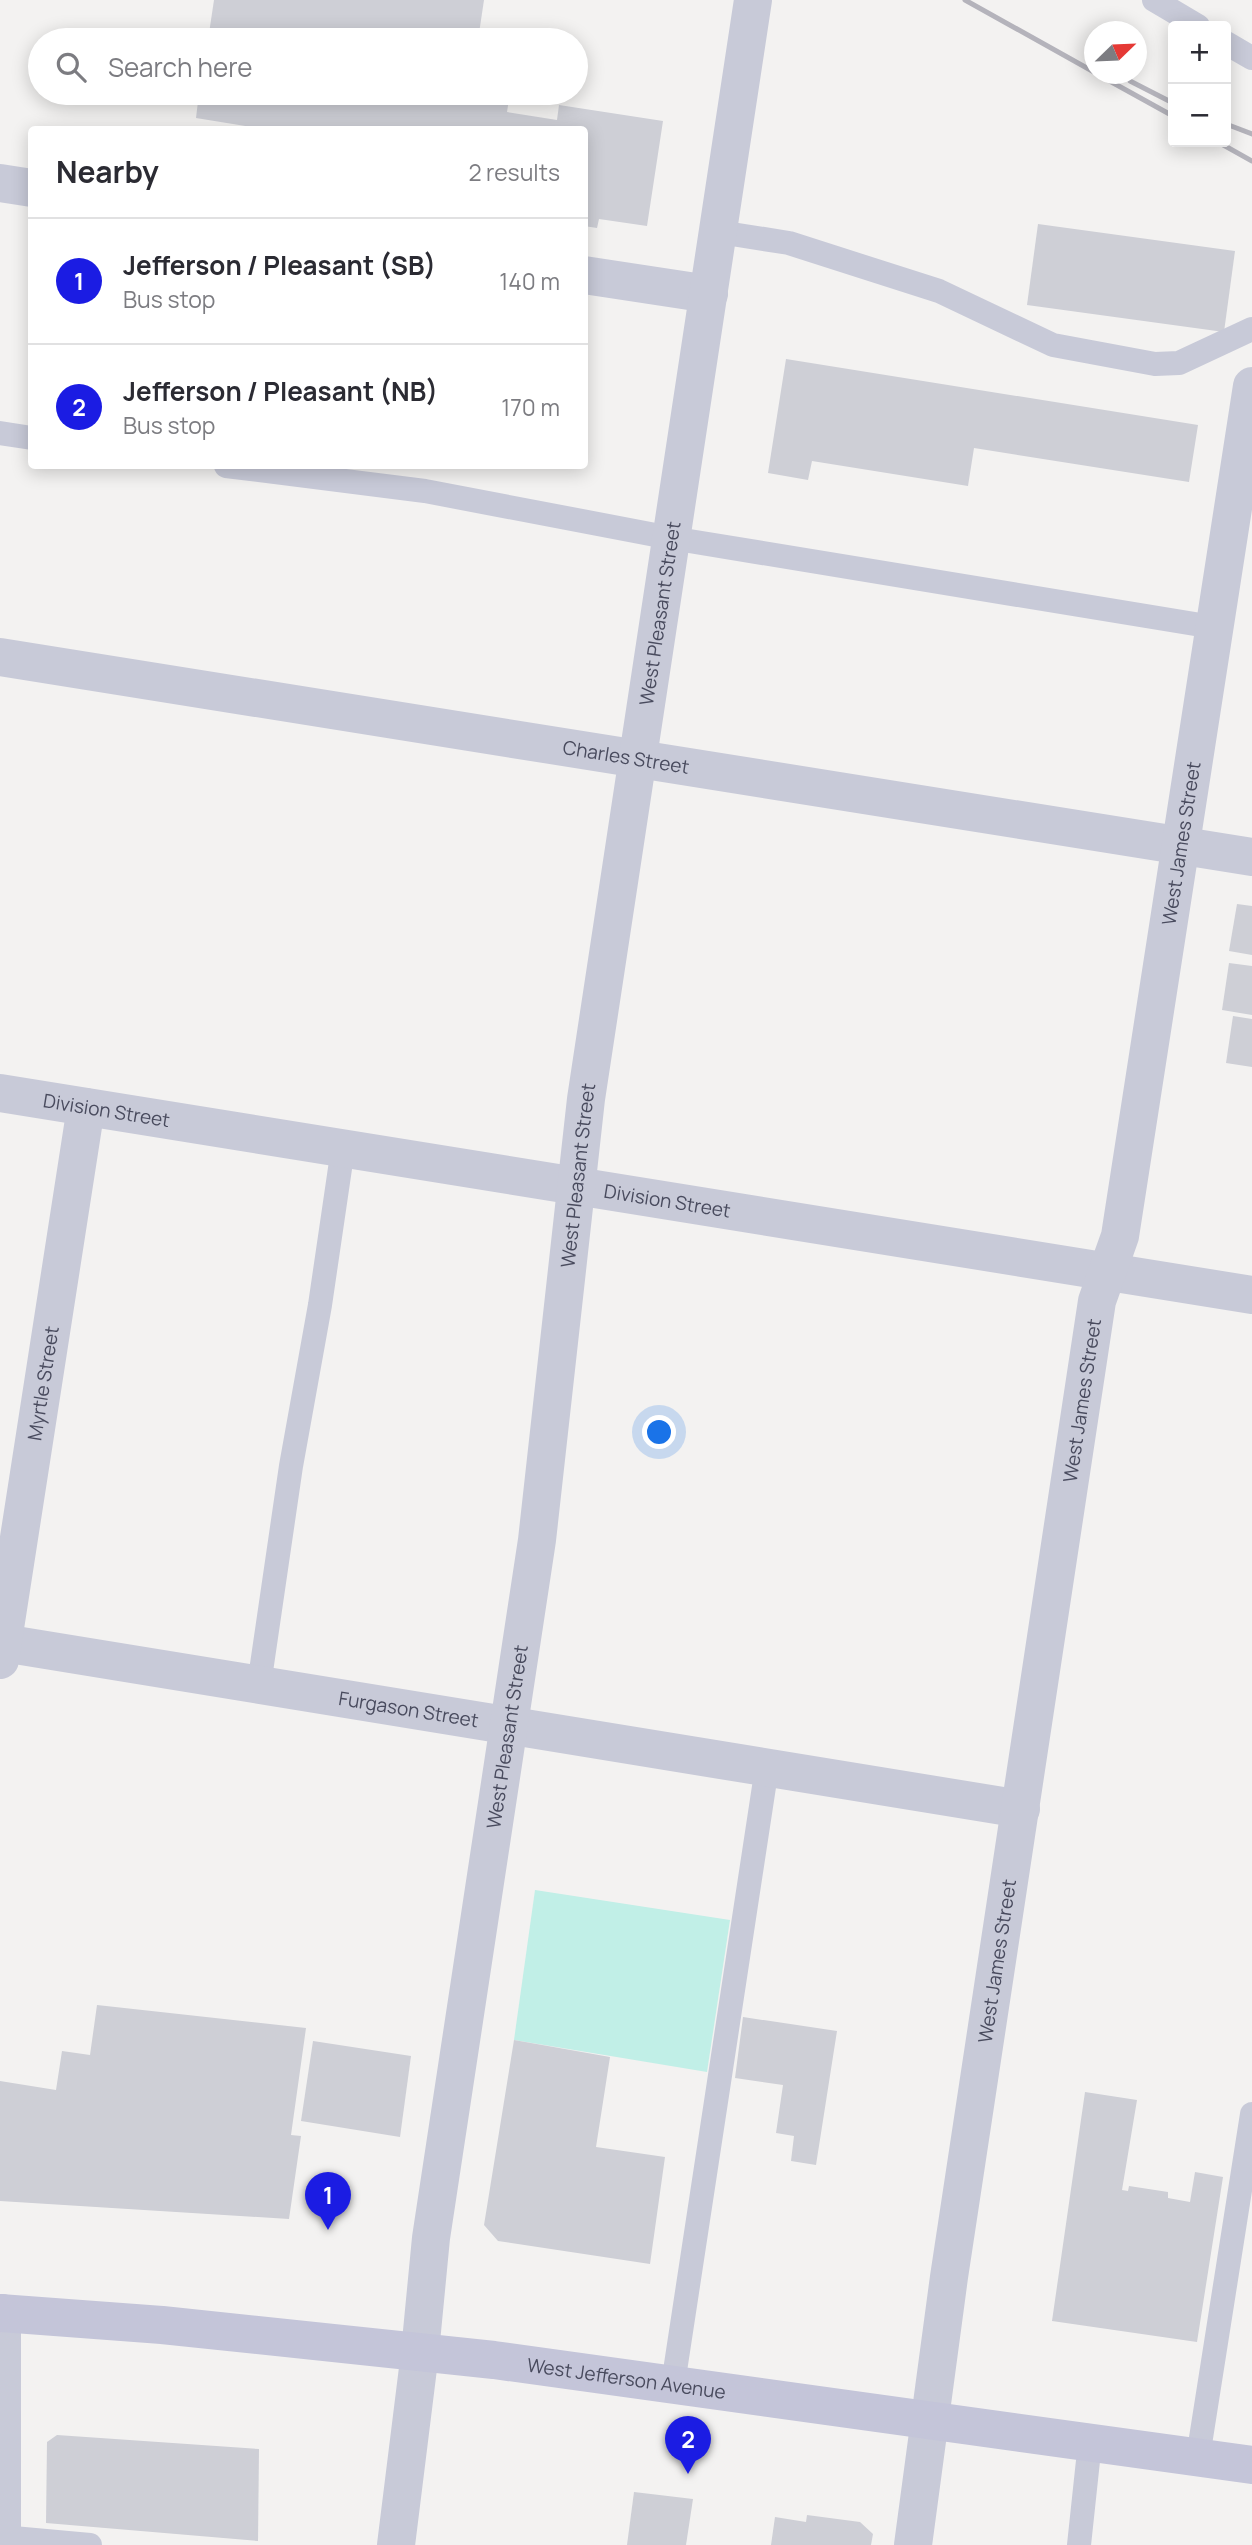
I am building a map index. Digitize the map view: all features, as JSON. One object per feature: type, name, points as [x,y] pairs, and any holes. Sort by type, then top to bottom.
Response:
[{"type":"main road","name":"West Jefferson Avenue","points":[[1,2313],[162,2325],[420,2352],[932,2419],[1252,2465]]},
{"type":"street","name":"West Pleasant Street","points":[[396,2545],[431,2238],[537,1539],[586,1098],[752,0]]},
{"type":"street","points":[[0,183],[28,187]]},
{"type":"street","points":[[588,276],[709,294]]},
{"type":"street","name":"West James Street","points":[[913,2545],[949,2277],[1097,1301],[1120,1236],[1251,386]]},
{"type":"street","name":"Charles Street","points":[[0,657],[1252,857]]},
{"type":"street","name":"Division Street","points":[[0,1093],[1252,1294]]},
{"type":"street","name":"Myrtle Street","points":[[1,1651],[86,1107]]},
{"type":"street","name":"Furgason Street","points":[[1,1651],[259,1685],[1021,1809]]},
{"type":"street","points":[[1,2313],[2,2541]]},
{"type":"lane","points":[[1154,0],[1190,21]]},
{"type":"lane","points":[[1231,46],[1252,58]]},
{"type":"lane","points":[[719,232],[789,243],[939,291],[1053,345],[1155,364],[1179,363],[1252,329]]},
{"type":"lane","points":[[0,433],[28,437]]},
{"type":"lane","points":[[250,469],[425,491],[671,538],[1213,627]]},
{"type":"lane","points":[[259,1685],[291,1466],[320,1305],[343,1148]]},
{"type":"lane","points":[[673,2384],[767,1768]]},
{"type":"lane","points":[[1198,2457],[1252,2114]]},
{"type":"lane","points":[[1079,2545],[1090,2442]]},
{"type":"lane","points":[[2,2541],[90,2545]]},
{"type":"shaded area","points":[[535,1890],[730,1920],[707,2072],[514,2040]]},
{"type":"building","points":[[214,0],[484,0],[480,28],[210,28]]},
{"type":"building","points":[[198,105],[508,105],[507,112],[557,120],[559,105],[663,121],[647,226],[599,219],[597,228],[588,227],[588,126],[245,126],[196,118]]},
{"type":"building","points":[[1038,224],[1235,251],[1224,332],[1027,305]]},
{"type":"building","points":[[786,359],[1198,425],[1189,482],[974,448],[968,486],[812,461],[808,480],[768,473]]},
{"type":"building","points":[[1237,904],[1252,906],[1252,955],[1229,951]]},
{"type":"building","points":[[1229,963],[1252,966],[1252,1015],[1222,1010]]},
{"type":"building","points":[[1233,1016],[1252,1019],[1252,1067],[1226,1063]]},
{"type":"building","points":[[97,2005],[306,2028],[291,2135],[301,2136],[289,2219],[0,2201],[0,2081],[56,2090],[62,2051],[90,2055]]},
{"type":"building","points":[[743,2017],[837,2031],[816,2165],[791,2161],[794,2136],[776,2133],[783,2085],[735,2078]]},
{"type":"building","points":[[514,2040],[610,2057],[596,2147],[665,2157],[650,2264],[498,2241],[484,2225]]},
{"type":"building","points":[[313,2041],[411,2056],[400,2137],[301,2121]]},
{"type":"building","points":[[1085,2092],[1137,2100],[1122,2190],[1128,2191],[1129,2186],[1168,2192],[1168,2198],[1190,2202],[1195,2172],[1223,2177],[1197,2342],[1052,2321]]},
{"type":"building","points":[[57,2435],[259,2449],[258,2541],[46,2523],[47,2442]]},
{"type":"building","points":[[634,2492],[693,2499],[686,2545],[627,2545]]},
{"type":"building","points":[[807,2515],[860,2522],[873,2534],[871,2545],[771,2545],[775,2517],[806,2522]]},
{"type":"railway","points":[[965,0],[1084,66]]},
{"type":"railway","points":[[1115,84],[1168,113]]},
{"type":"railway","points":[[1136,84],[1168,100]]},
{"type":"railway","points":[[1231,126],[1252,134]]},
{"type":"railway","points":[[1227,147],[1252,161]]},
{"type":"place","name":"Jefferson / Pleasant (SB)","points":[[328,2230]]},
{"type":"place","name":"Jefferson / Pleasant (NB)","points":[[688,2474]]}]
